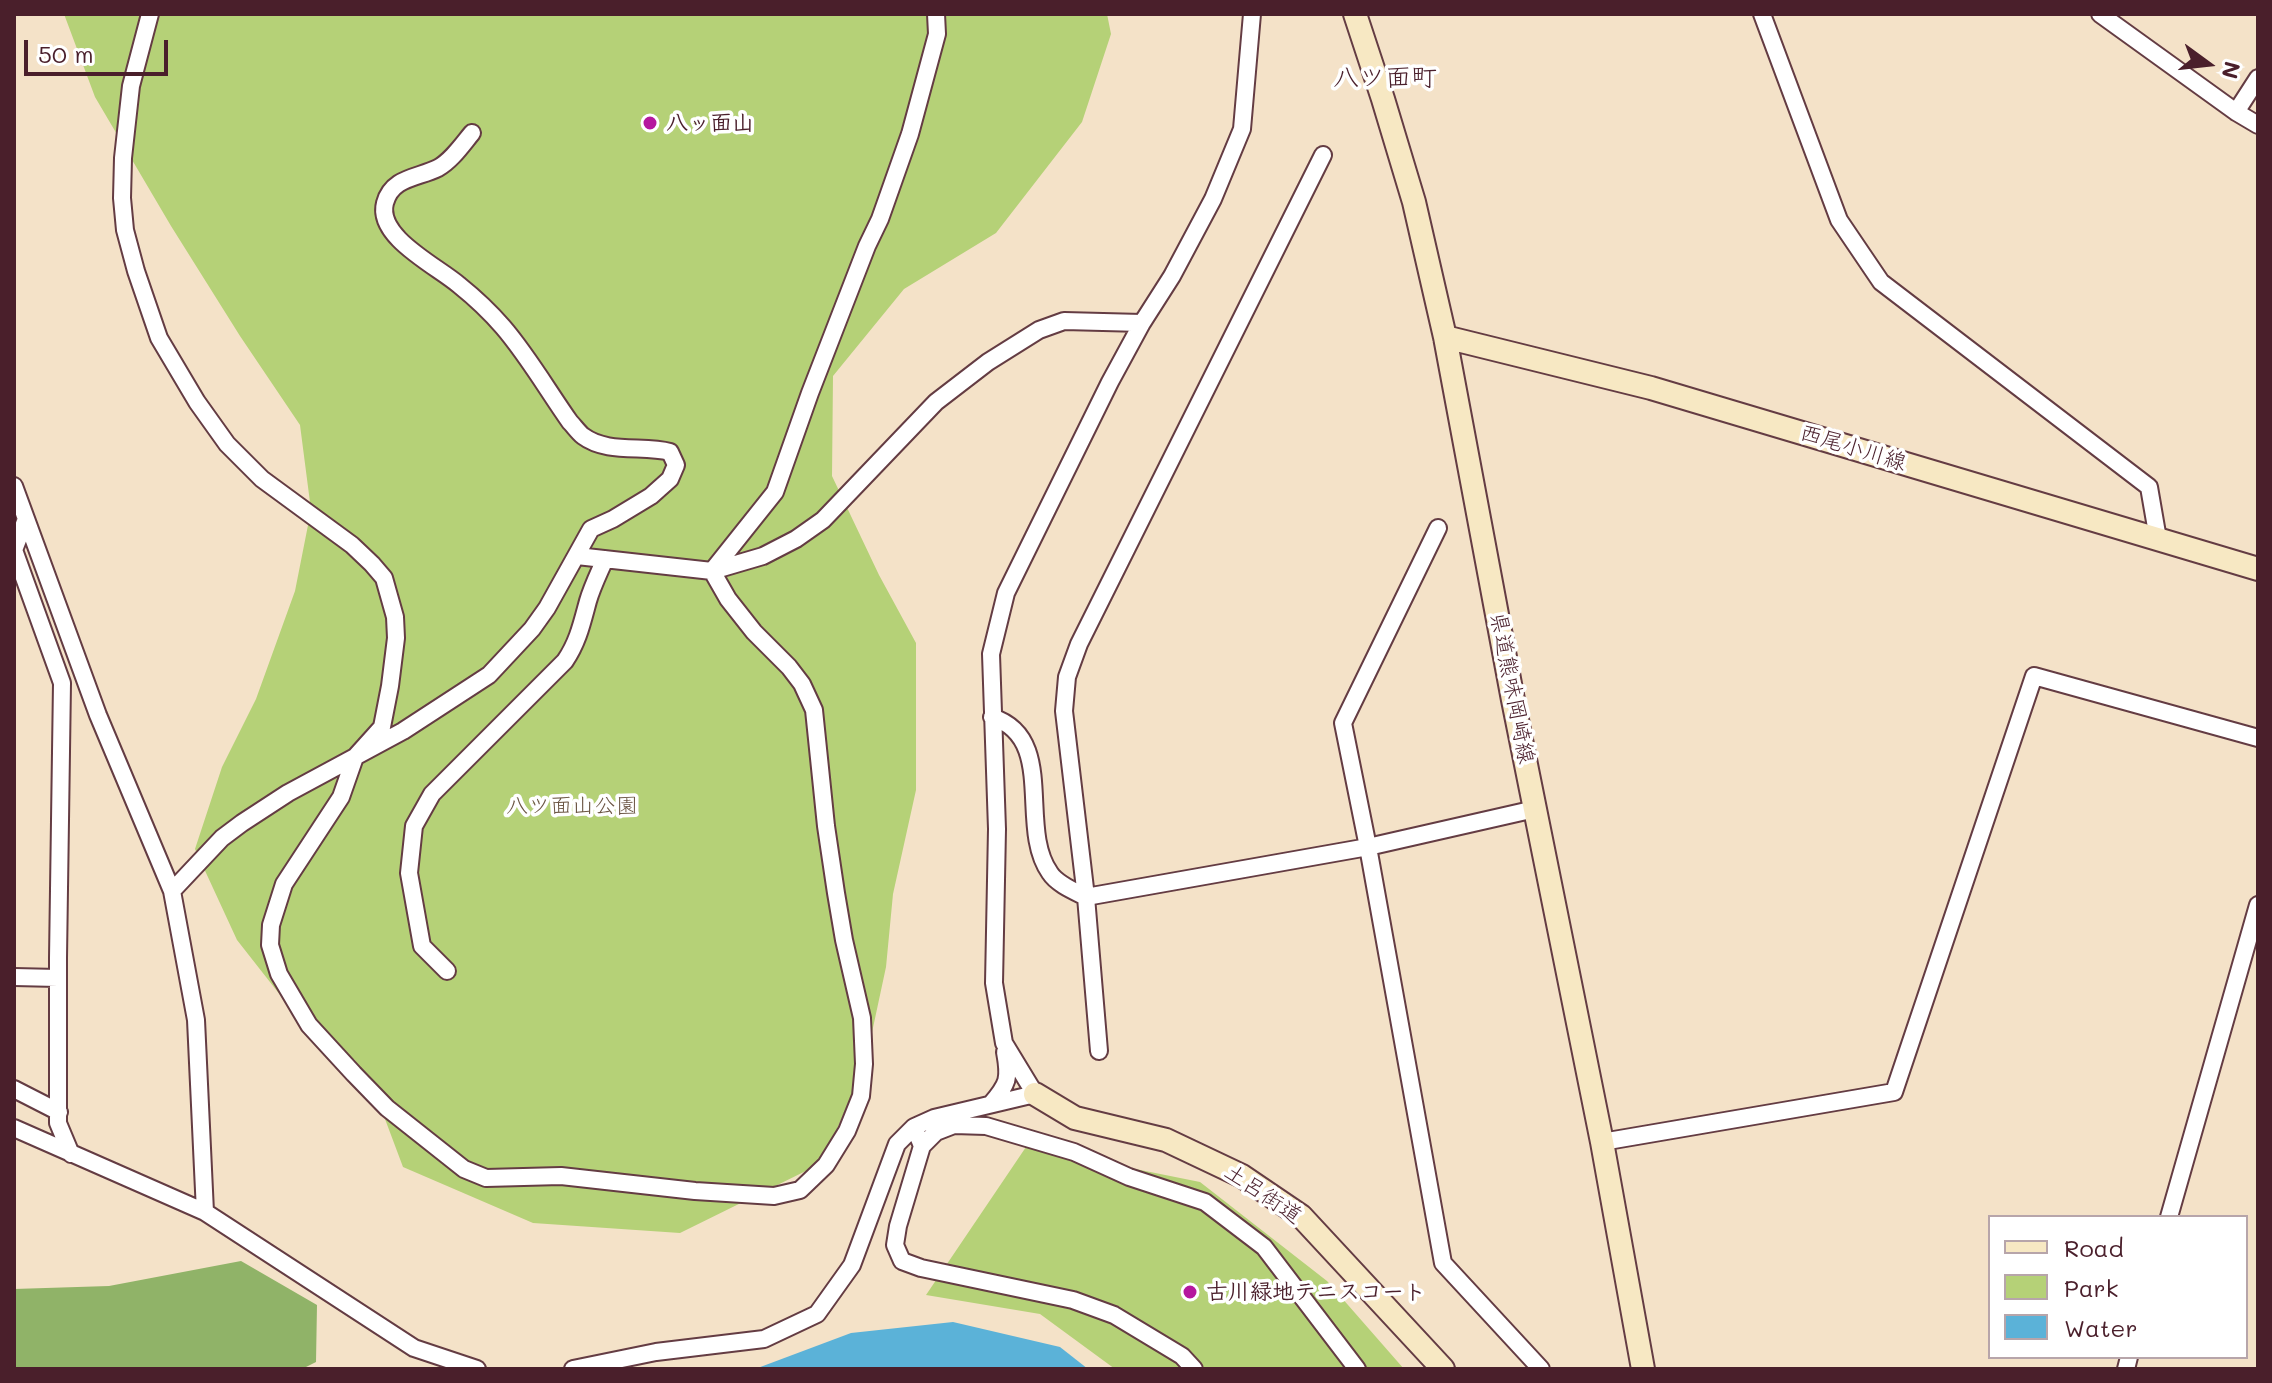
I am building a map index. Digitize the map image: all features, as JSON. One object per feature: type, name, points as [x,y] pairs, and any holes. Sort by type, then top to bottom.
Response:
[{"type":"main road","name":"県道熊味岡崎線","points":[[1355,14],[1414,202],[1445,337],[1602,1142],[1643,1369]]},
{"type":"main road","name":"西尾小川線","points":[[1445,337],[1651,388],[2258,569]]},
{"type":"main road","name":"土呂街道","points":[[1035,1094],[1075,1118],[1166,1140],[1242,1176],[1301,1216],[1443,1369]]},
{"type":"street","points":[[150,14],[131,86],[122,198],[125,230],[159,338],[197,402],[227,444],[262,479],[352,545],[384,578],[393,607],[396,638],[382,727],[355,757],[341,797],[284,884],[271,925],[270,945],[279,974],[309,1025],[387,1108],[464,1169],[486,1178],[561,1176],[695,1191],[774,1196],[800,1190],[826,1165],[847,1131],[861,1096],[864,1064],[862,1018],[836,893],[814,710],[802,684],[754,632],[728,599],[712,571]]},
{"type":"street","points":[[712,571],[775,492],[910,134],[937,34],[936,14]]},
{"type":"street","points":[[991,1104],[1006,1087],[1009,1072],[994,983],[997,829],[991,654],[1006,593],[1142,323],[1172,276],[1213,199],[1242,129],[1252,14]]},
{"type":"street","points":[[1762,14],[1839,220],[1881,282],[2149,487],[2158,539]]},
{"type":"street","points":[[2100,14],[2258,125]]},
{"type":"street","points":[[2236,112],[2258,78]]},
{"type":"street","points":[[172,891],[222,838],[242,823],[288,793],[403,731],[489,675],[532,629],[547,608],[591,529],[651,496],[670,479],[676,465],[670,452],[612,446],[583,435],[570,422],[503,327],[459,284],[392,233],[384,213],[390,192],[398,183],[436,169],[448,161],[472,133]]},
{"type":"street","points":[[1099,1051],[1086,897],[1064,711],[1067,677],[1079,644],[1323,155]]},
{"type":"street","points":[[577,556],[712,571],[763,556],[796,539],[823,520],[936,402],[988,362],[1039,330],[1064,321],[1142,323]]},
{"type":"street","points":[[14,486],[98,715],[172,891],[196,1020],[205,1212]]},
{"type":"street","points":[[26,519],[14,550],[62,683],[58,1123],[71,1154]]},
{"type":"street","points":[[1438,528],[1343,723],[1443,1263],[1541,1369]]},
{"type":"street","points":[[447,971],[422,946],[409,873],[414,826],[432,794],[565,661],[582,627],[588,599],[605,559]]},
{"type":"street","points":[[1602,1142],[1894,1092],[2034,676],[2258,738]]},
{"type":"street","points":[[992,717],[1014,729],[1032,764],[1035,836],[1050,874],[1086,897],[1368,847],[1535,809]]},
{"type":"street","points":[[2170,1215],[2258,905]]},
{"type":"street","points":[[14,977],[58,978]]},
{"type":"street","points":[[573,1369],[656,1352],[764,1339],[817,1314],[852,1265],[897,1144],[914,1127],[934,1118],[1035,1094],[1004,1043]]},
{"type":"street","points":[[14,1089],[59,1112]]},
{"type":"street","points":[[1194,1369],[1182,1356],[1122,1319],[1073,1300],[921,1268],[902,1261],[895,1245],[898,1226],[922,1146],[936,1132],[954,1125],[986,1126],[1074,1152],[1129,1177],[1205,1202],[1264,1247],[1357,1369]]},
{"type":"street","points":[[914,1127],[922,1146]]},
{"type":"street","points":[[14,1128],[205,1212],[414,1348],[477,1369]]},
{"type":"street","points":[[656,1352],[659,1369]]},
{"type":"green space","name":"八ツ面山公園","points":[[64,14],[1107,14],[1111,34],[1082,122],[996,233],[904,289],[833,376],[832,476],[879,575],[916,643],[916,790],[893,894],[886,967],[865,1065],[822,1163],[680,1233],[533,1223],[403,1167],[385,1119],[355,1060],[317,1042],[237,940],[195,849],[222,767],[256,699],[295,591],[311,510],[300,425],[171,226],[95,97]]},
{"type":"green space","points":[[1026,1147],[1200,1182],[1327,1281],[1404,1369],[1115,1369],[1040,1314],[926,1295]]},
{"type":"green space","points":[[241,1261],[317,1305],[316,1362],[302,1369],[14,1369],[14,1289],[109,1286]]},
{"type":"water","points":[[953,1322],[1060,1347],[1088,1369],[755,1369],[851,1333]]},
{"type":"place","name":"八ッ面山","points":[[650,123]]},
{"type":"place","name":"古川緑地テニスコート","points":[[1190,1292]]},
{"type":"district","name":"八ツ面町","points":[[1385,78]]}]
